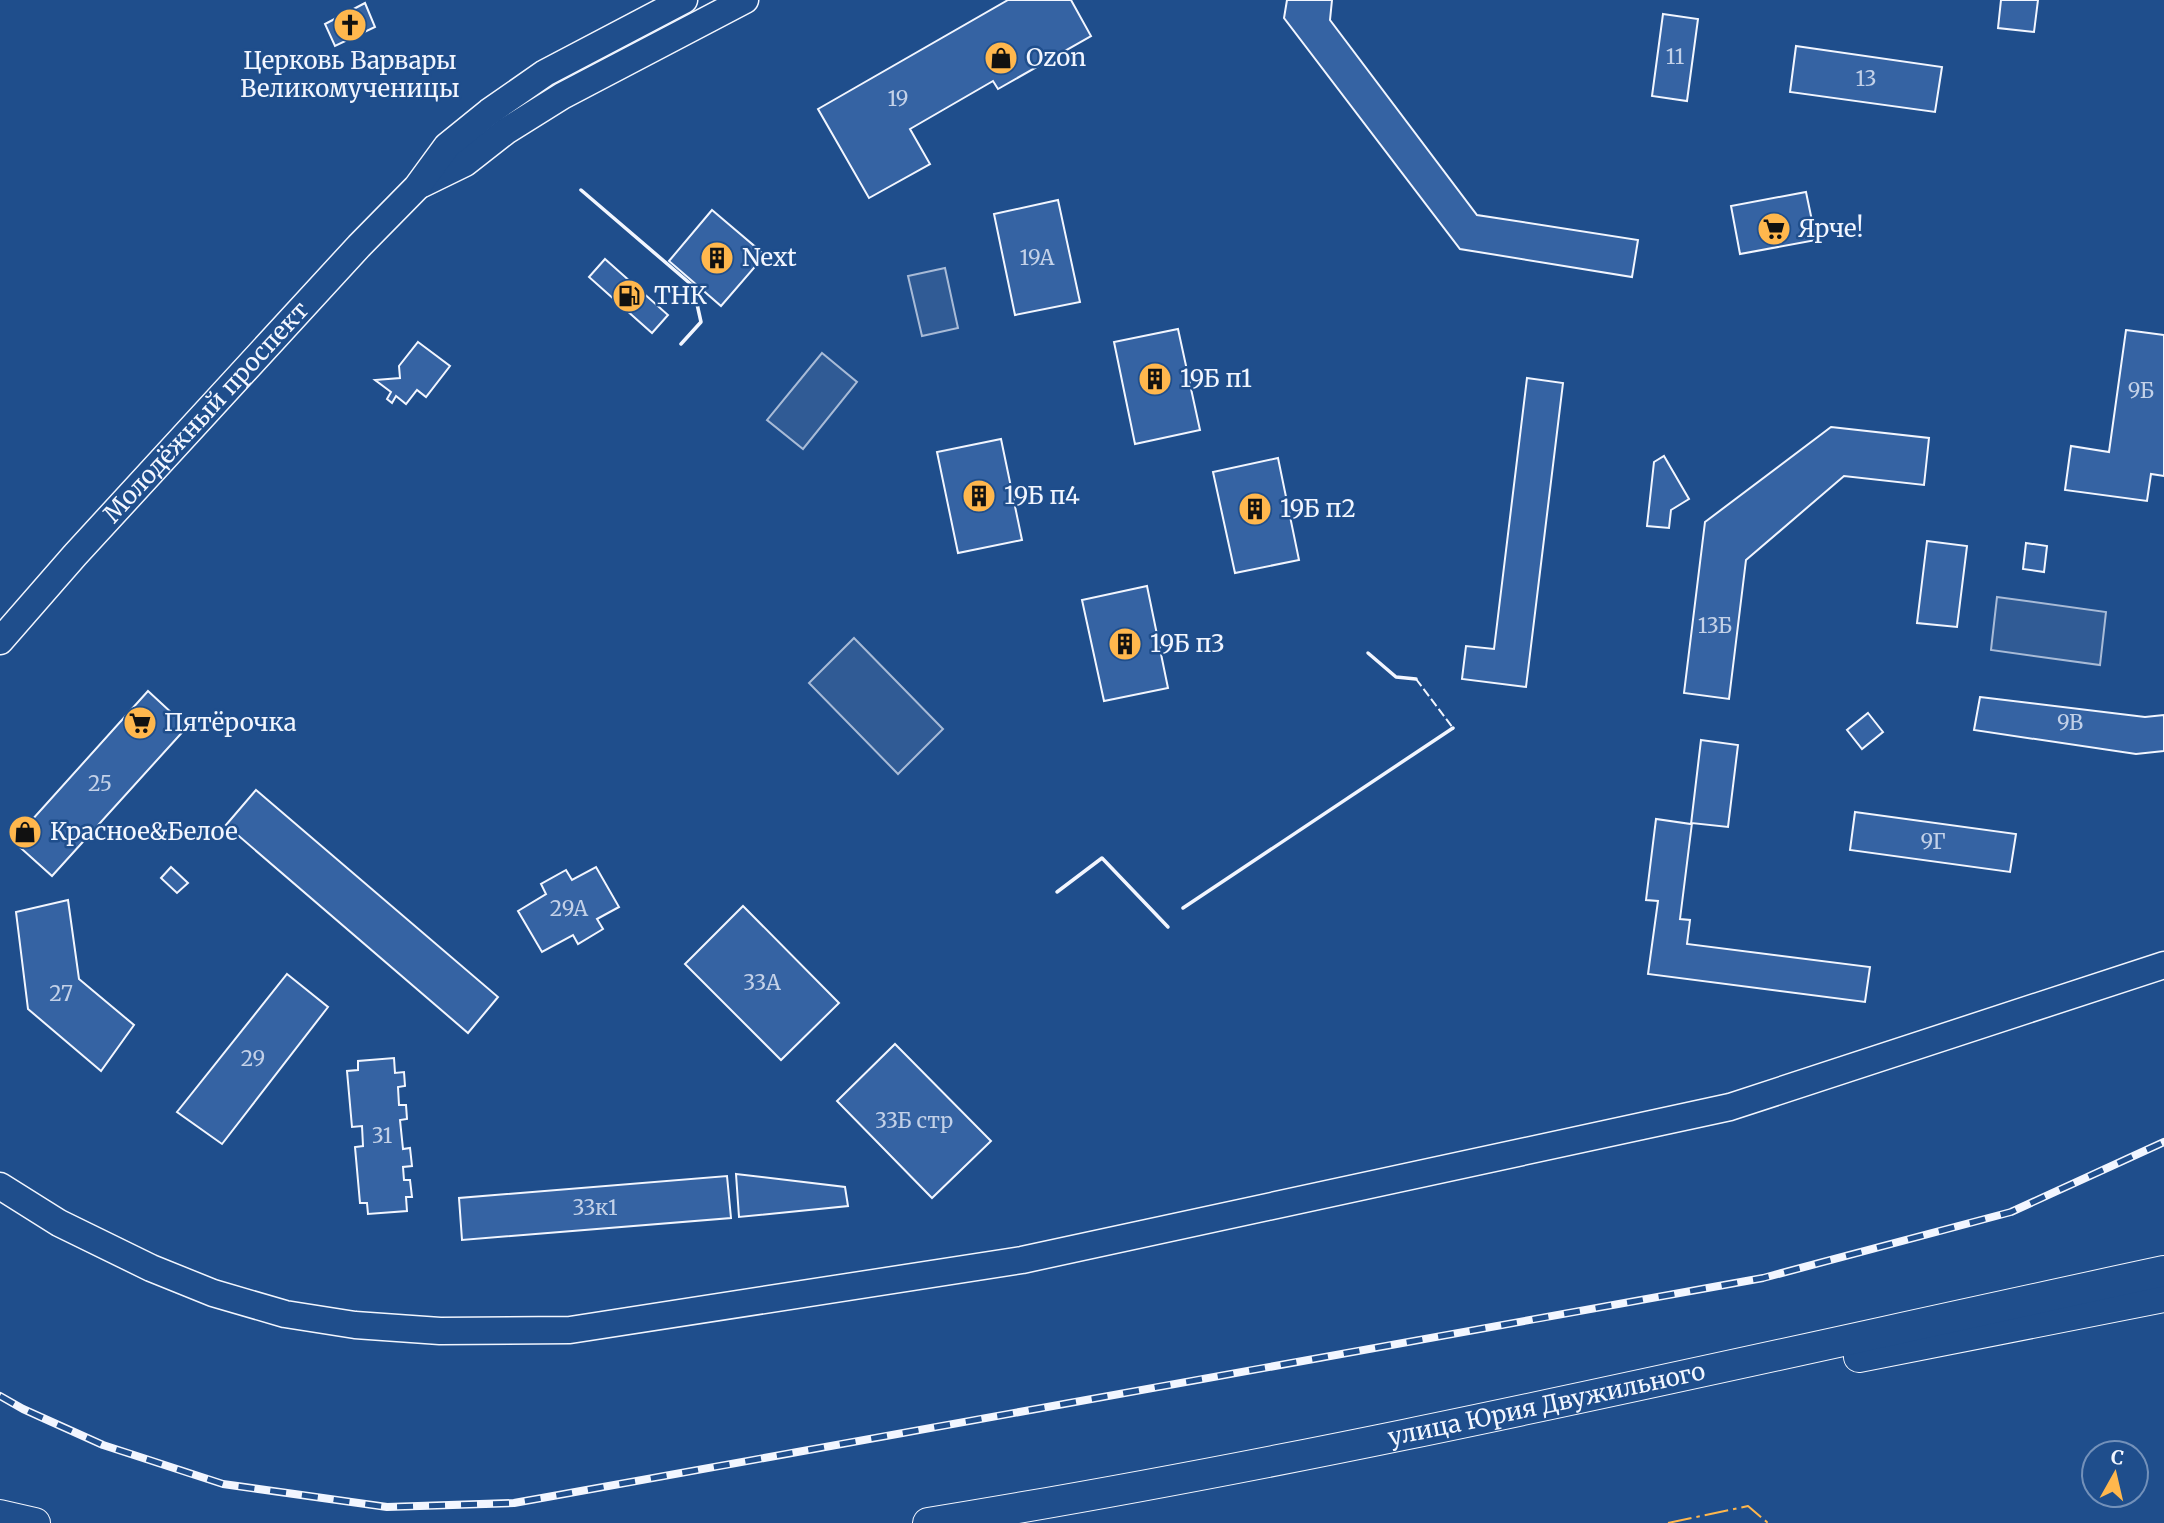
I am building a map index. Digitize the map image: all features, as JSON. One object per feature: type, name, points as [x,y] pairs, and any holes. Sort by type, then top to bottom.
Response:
[{"type":"main road","name":"улица Юрия Двужильного","points":[[928,1523],[1125,1490],[1314,1453],[2164,1271]]},
{"type":"main road","name":"улица Юрия Двужильного","points":[[1049,1523],[2164,1297]]},
{"type":"main road","points":[[0,1515],[35,1523]]},
{"type":"street","name":"Молодёжный проспект","points":[[0,641],[292,318],[417,187],[447,146],[545,73],[684,0]]},
{"type":"street","name":"Молодёжный проспект","points":[[417,187],[465,163],[506,131],[562,96],[745,0]]},
{"type":"street","points":[[0,1186],[59,1223],[151,1268],[213,1293],[285,1314],[355,1325],[440,1331],[570,1330],[1022,1260],[1730,1107],[2164,965]]},
{"type":"shaded area","points":[[945,268],[958,328],[922,336],[908,276]]},
{"type":"shaded area","points":[[822,353],[857,382],[803,449],[767,420]]},
{"type":"shaded area","points":[[1997,597],[2106,612],[2100,665],[1991,650]]},
{"type":"shaded area","points":[[854,638],[943,729],[898,774],[809,683]]},
{"type":"building","points":[[1008,0],[1071,0],[1091,36],[998,89],[993,81],[910,129],[930,164],[869,198],[818,109]]},
{"type":"building","points":[[1287,0],[1332,0],[1330,20],[1477,215],[1638,240],[1632,277],[1460,249],[1284,18]]},
{"type":"building","points":[[2001,0],[2038,0],[2034,32],[1998,28]]},
{"type":"building","name":"Церковь Варвары Великомученицы","points":[[365,3],[375,27],[335,46],[325,24]]},
{"type":"building","points":[[1663,14],[1698,19],[1687,101],[1652,96]]},
{"type":"building","points":[[1796,46],[1942,67],[1935,112],[1790,92]]},
{"type":"building","points":[[1806,192],[1816,240],[1740,254],[1731,206]]},
{"type":"building","points":[[1058,200],[1080,302],[1015,315],[994,214]]},
{"type":"building","name":"Next","points":[[712,210],[765,255],[721,306],[669,261]]},
{"type":"building","name":"ТНК","points":[[605,259],[668,315],[652,333],[589,277]]},
{"type":"building","name":"19Б п1","points":[[1178,329],[1200,430],[1135,444],[1114,342]]},
{"type":"building","points":[[2126,330],[2164,335],[2164,476],[2151,474],[2147,501],[2065,490],[2071,446],[2109,452]]},
{"type":"building","points":[[418,342],[450,366],[426,397],[417,390],[406,404],[396,396],[392,403],[387,399],[391,392],[375,380],[400,378],[399,366]]},
{"type":"building","points":[[1527,378],[1563,383],[1526,687],[1462,679],[1466,646],[1494,649]]},
{"type":"building","points":[[1831,427],[1929,438],[1924,485],[1844,476],[1746,560],[1729,699],[1684,693],[1705,522]]},
{"type":"building","name":"19Б п4","points":[[1001,439],[1022,540],[958,553],[937,452]]},
{"type":"building","points":[[1664,456],[1689,499],[1671,510],[1669,528],[1647,526],[1654,462]]},
{"type":"building","name":"19Б п2","points":[[1278,458],[1299,560],[1235,573],[1213,472]]},
{"type":"building","points":[[1927,541],[1967,546],[1957,627],[1917,623]]},
{"type":"building","points":[[2026,543],[2047,546],[2044,572],[2023,569]]},
{"type":"building","name":"19Б п3","points":[[1147,586],[1168,688],[1104,701],[1082,600]]},
{"type":"building","points":[[148,691],[187,727],[52,876],[13,841]]},
{"type":"building","points":[[1980,697],[2145,717],[2164,715],[2164,751],[2136,754],[1974,730]]},
{"type":"building","points":[[1868,713],[1883,732],[1862,749],[1847,730]]},
{"type":"building","points":[[1701,740],[1738,745],[1728,827],[1692,823],[1680,919],[1690,920],[1687,944],[1870,967],[1865,1002],[1648,974],[1658,901],[1646,900],[1656,819],[1691,824]]},
{"type":"building","points":[[256,790],[498,997],[468,1033],[226,825]]},
{"type":"building","points":[[1855,812],[2016,834],[2010,872],[1850,850]]},
{"type":"building","points":[[171,867],[188,883],[177,893],[161,878]]},
{"type":"building","points":[[596,867],[619,907],[597,919],[603,929],[578,944],[573,935],[542,952],[518,911],[546,894],[541,884],[566,870],[572,880]]},
{"type":"building","points":[[68,900],[79,979],[134,1025],[101,1071],[28,1009],[16,912]]},
{"type":"building","points":[[743,906],[839,1003],[781,1060],[685,964]]},
{"type":"building","points":[[287,974],[328,1007],[222,1144],[177,1112]]},
{"type":"building","points":[[895,1044],[991,1141],[932,1198],[837,1101]]},
{"type":"building","points":[[394,1058],[395,1073],[404,1072],[405,1086],[398,1087],[399,1105],[406,1105],[407,1119],[400,1120],[403,1149],[410,1148],[412,1166],[403,1167],[404,1180],[410,1180],[412,1197],[406,1197],[407,1211],[368,1214],[367,1203],[360,1203],[355,1147],[363,1146],[362,1126],[352,1127],[347,1071],[358,1070],[358,1061]]},
{"type":"building","points":[[736,1174],[845,1187],[848,1206],[739,1217]]},
{"type":"building","points":[[727,1176],[731,1218],[462,1240],[459,1198]]},
{"type":"railway","points":[[0,1396],[103,1445],[223,1484],[387,1507],[514,1503],[1763,1278],[2011,1212],[2164,1142]]},
{"type":"fence","points":[[1416,679],[1453,728]]},
{"type":"wall","points":[[581,190],[693,286],[701,322],[681,344]]},
{"type":"wall","points":[[1368,653],[1396,677],[1416,679]]},
{"type":"wall","points":[[1183,908],[1453,728]]},
{"type":"wall","points":[[1057,892],[1102,858],[1168,927]]},
{"type":"power","points":[[1668,1523],[1748,1506],[1768,1523]]},
{"type":"place","name":"Церковь Варвары Великомученицы","points":[[350,25]]},
{"type":"place","name":"Ozon","points":[[1001,58]]},
{"type":"place","name":"Ярче!","points":[[1774,229]]},
{"type":"place","name":"Next","points":[[717,258]]},
{"type":"place","name":"ТНК","points":[[629,296]]},
{"type":"place","name":"19Б п1","points":[[1155,379]]},
{"type":"place","name":"19Б п4","points":[[979,496]]},
{"type":"place","name":"19Б п2","points":[[1255,509]]},
{"type":"place","name":"19Б п3","points":[[1125,644]]},
{"type":"place","name":"Пятёрочка","points":[[140,723]]},
{"type":"place","name":"Красное&Белое","points":[[25,832]]}]
